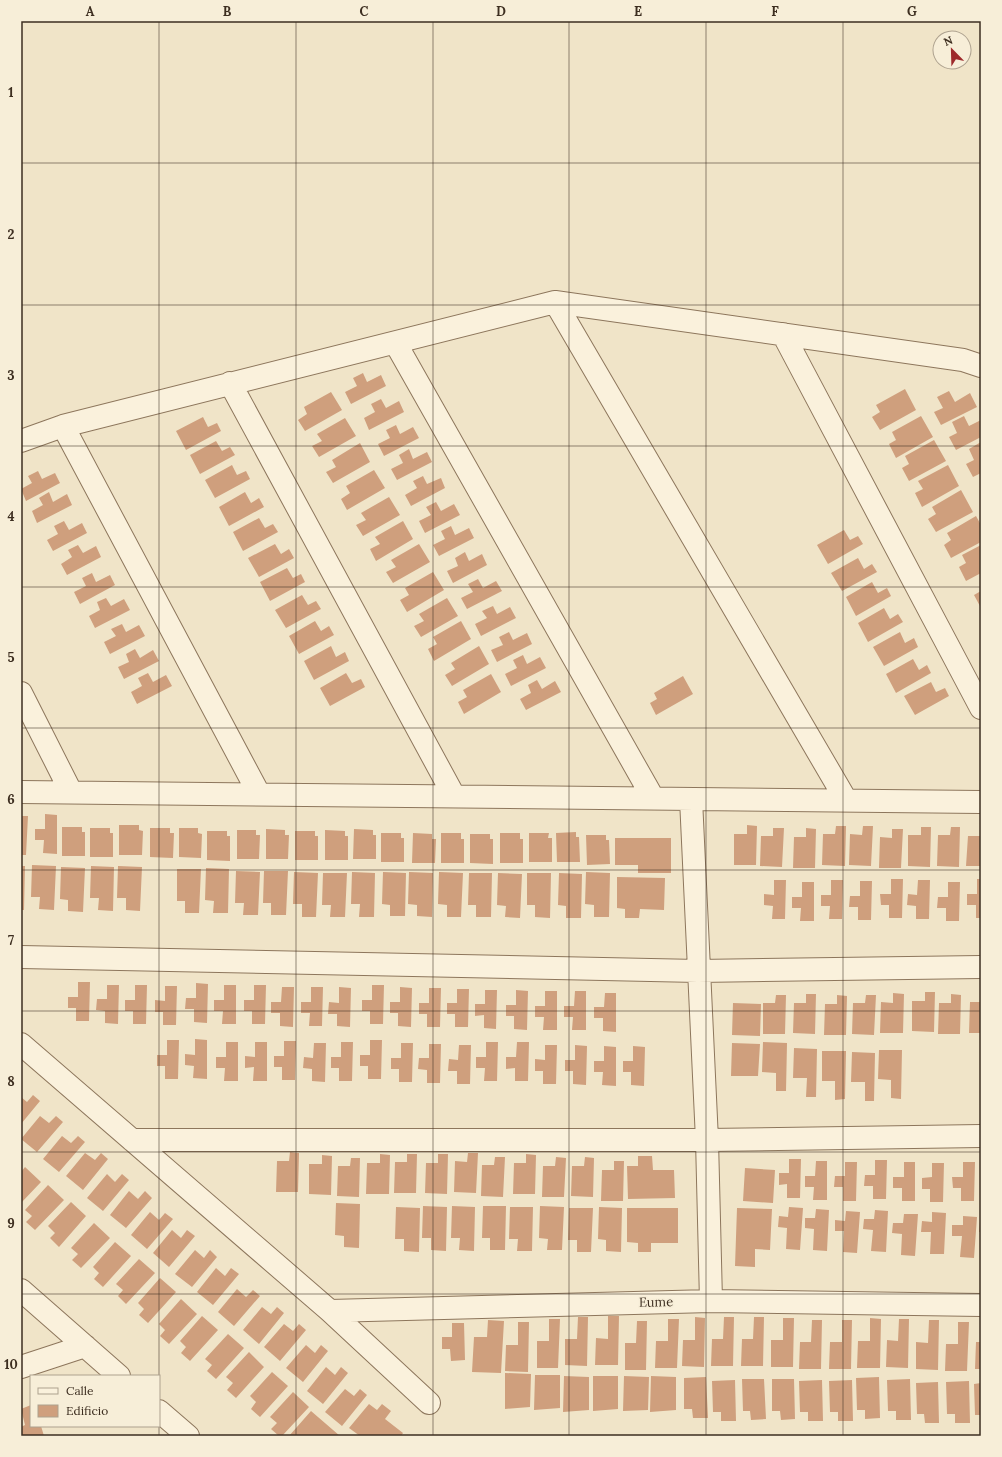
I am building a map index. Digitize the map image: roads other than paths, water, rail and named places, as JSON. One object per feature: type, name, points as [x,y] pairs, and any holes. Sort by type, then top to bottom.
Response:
[{"type":"street","points":[[555,302],[846,800]]},
{"type":"street","points":[[21,441],[63,426],[230,383],[396,344],[555,302],[963,360],[981,366]]},
{"type":"street","points":[[783,334],[981,708]]},
{"type":"street","points":[[396,344],[653,798]]},
{"type":"street","points":[[230,383],[454,796]]},
{"type":"street","points":[[63,426],[259,794]]},
{"type":"street","points":[[21,693],[70,792]]},
{"type":"street","points":[[21,792],[981,802]]},
{"type":"street","points":[[691,798],[707,1140],[712,1301]]},
{"type":"street","points":[[21,957],[698,971],[981,967]]},
{"type":"street","points":[[21,1044],[330,1311],[429,1403]]},
{"type":"street","points":[[132,1140],[707,1140],[981,1136]]},
{"type":"street","points":[[21,1290],[118,1375]]},
{"type":"street","name":"Eume","points":[[330,1311],[712,1301],[981,1305]]},
{"type":"street","points":[[21,1367],[84,1346]]},
{"type":"street","points":[[160,1412],[188,1436]]}]
